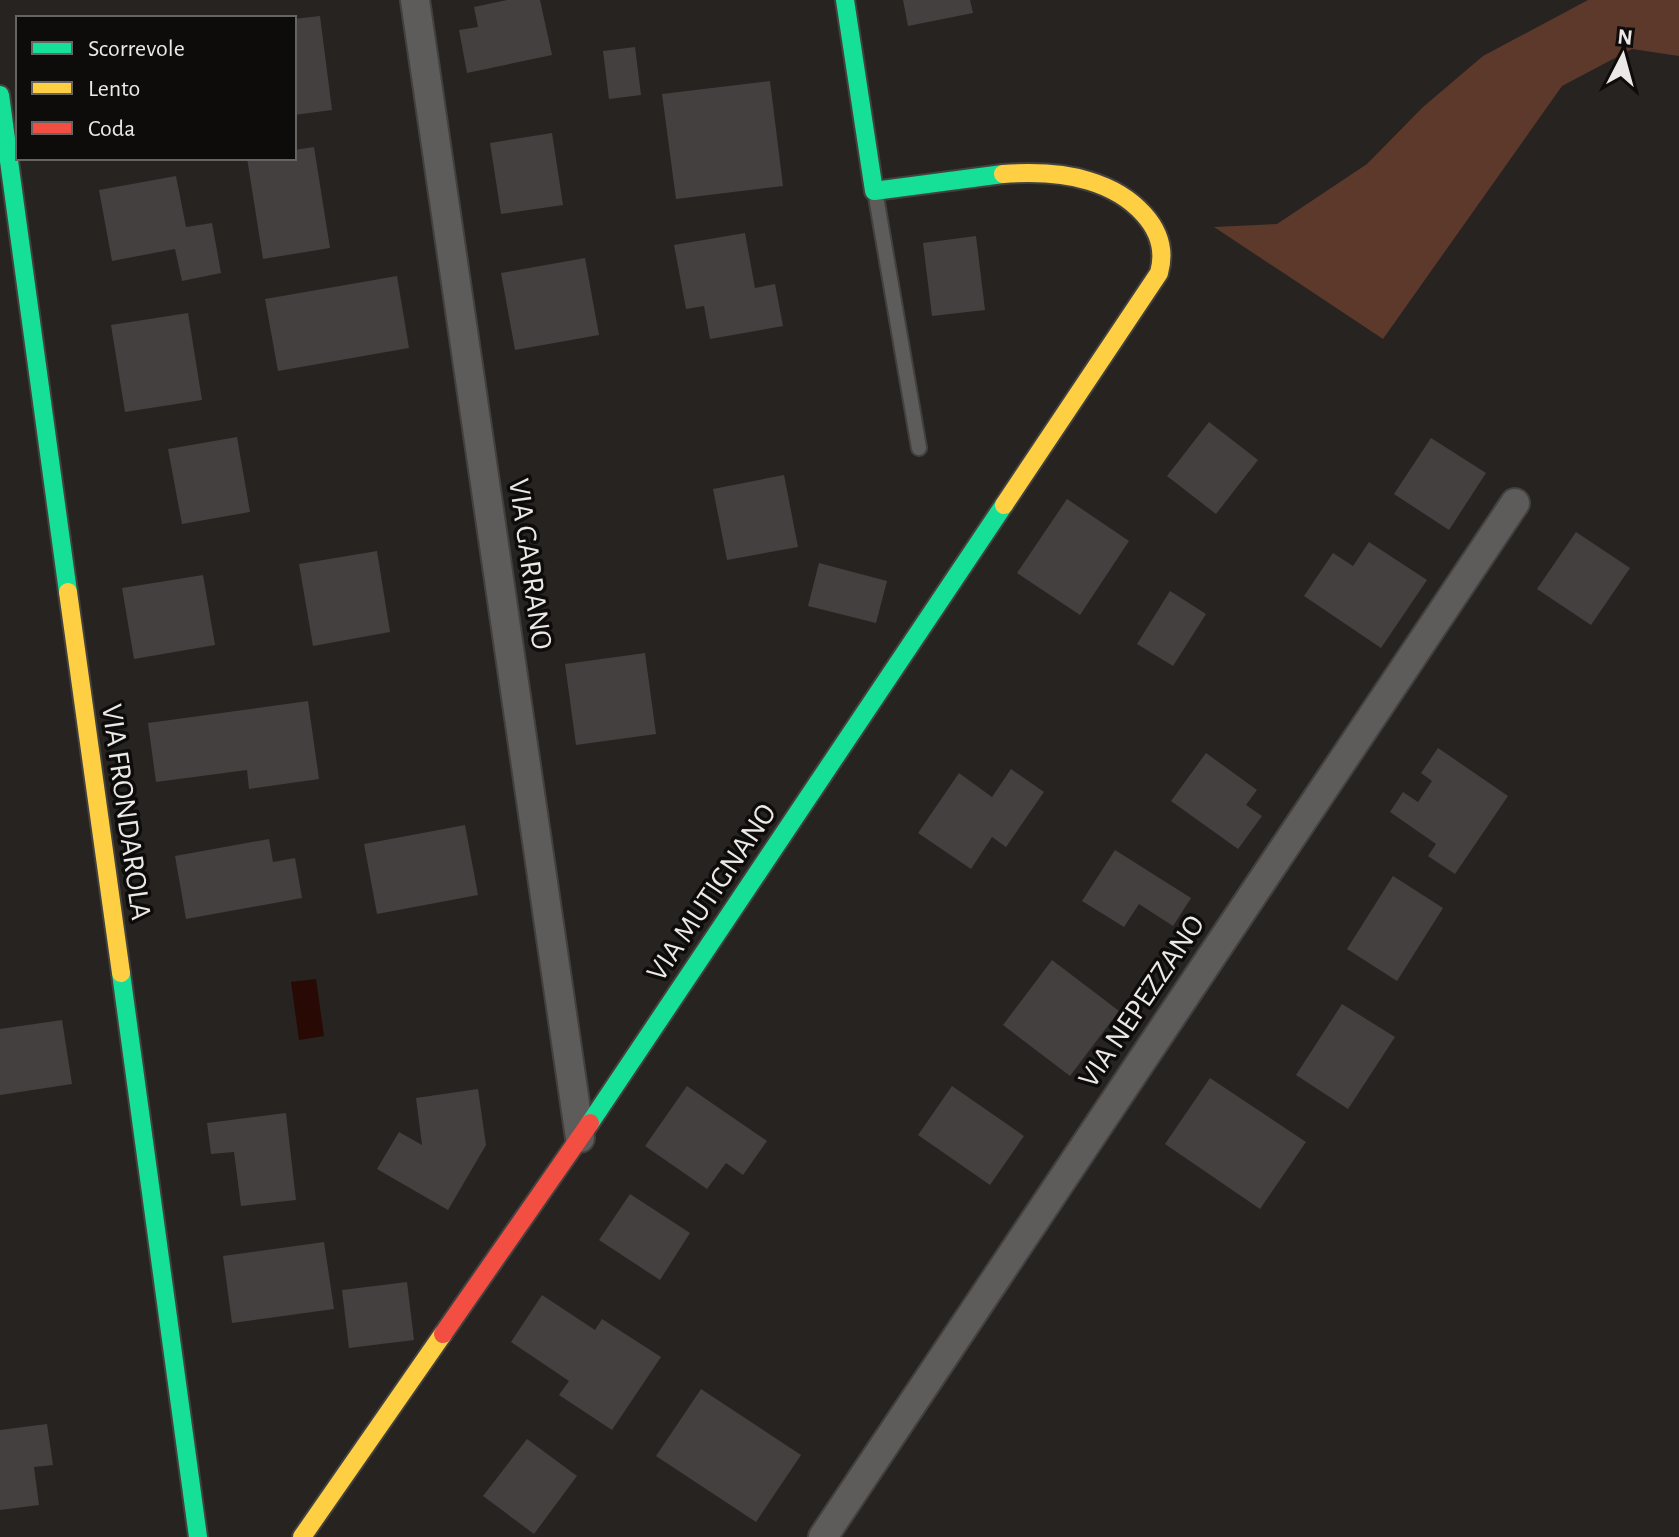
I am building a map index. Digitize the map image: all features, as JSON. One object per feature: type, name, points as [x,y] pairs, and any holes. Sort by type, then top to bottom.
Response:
[{"type":"street","name":"VIA GARRANO","points":[[415,0],[580,1138]]},
{"type":"street","points":[[845,0],[874,191]]},
{"type":"street","name":"VIA FRONDAROLA","points":[[0,95],[198,1537]]},
{"type":"street","name":"VIA MUTIGNANO","points":[[302,1537],[580,1138],[1163,264],[1163,245],[1151,221],[1128,201],[1083,179],[1059,174],[1004,173],[874,191]]},
{"type":"street","name":"VIA NEPEZZANO","points":[[823,1537],[1515,503]]},
{"type":"lane","points":[[874,191],[919,448]]},
{"type":"shaded area","points":[[1588,0],[1679,0],[1679,56],[1632,49],[1562,86],[1383,339],[1214,227],[1277,224],[1367,164],[1423,107],[1483,56]]},
{"type":"shaded area","points":[[316,979],[324,1036],[299,1040],[291,982]]},
{"type":"building","points":[[507,0],[540,0],[552,55],[467,73],[459,30],[478,27],[474,7]]},
{"type":"building","points":[[903,0],[970,0],[973,13],[908,26]]},
{"type":"building","points":[[320,16],[332,110],[296,115],[296,19]]},
{"type":"building","points":[[635,47],[641,95],[609,99],[603,51]]},
{"type":"building","points":[[770,81],[783,186],[676,199],[662,94]]},
{"type":"building","points":[[552,133],[563,205],[501,214],[490,143]]},
{"type":"building","points":[[314,147],[330,248],[263,259],[247,160],[296,160],[296,150]]},
{"type":"building","points":[[176,176],[186,227],[212,223],[221,273],[182,281],[175,249],[112,261],[99,190]]},
{"type":"building","points":[[745,233],[755,288],[775,284],[783,326],[710,339],[704,306],[686,309],[674,245]]},
{"type":"building","points":[[976,236],[985,310],[932,316],[923,243]]},
{"type":"building","points":[[585,258],[599,335],[515,350],[501,273]]},
{"type":"building","points":[[397,276],[409,348],[278,371],[265,299]]},
{"type":"building","points":[[188,313],[202,400],[125,412],[111,325]]},
{"type":"building","points":[[1209,422],[1258,460],[1216,514],[1167,476]]},
{"type":"building","points":[[237,437],[250,512],[182,524],[168,449]]},
{"type":"building","points":[[1431,438],[1486,473],[1449,530],[1394,494]]},
{"type":"building","points":[[784,475],[798,547],[727,560],[713,489]]},
{"type":"building","points":[[1067,499],[1129,541],[1080,615],[1017,573]]},
{"type":"building","points":[[1576,532],[1630,568],[1591,625],[1537,589]]},
{"type":"building","points":[[1369,542],[1427,580],[1381,648],[1304,596],[1333,553],[1353,566]]},
{"type":"building","points":[[377,551],[390,632],[313,646],[299,564]]},
{"type":"building","points":[[819,563],[887,581],[876,623],[808,606]]},
{"type":"building","points":[[203,575],[215,645],[134,659],[122,588]]},
{"type":"building","points":[[1170,591],[1206,614],[1173,666],[1137,644]]},
{"type":"building","points":[[645,653],[656,734],[576,745],[565,664]]},
{"type":"building","points":[[308,701],[319,779],[249,789],[247,770],[156,782],[148,723]]},
{"type":"building","points":[[1438,748],[1508,796],[1455,874],[1428,856],[1436,844],[1390,812],[1403,792],[1418,802],[1432,781],[1421,773]]},
{"type":"building","points":[[1206,753],[1257,790],[1246,805],[1262,816],[1238,849],[1171,801]]},
{"type":"building","points":[[1011,769],[1044,792],[1006,847],[992,837],[971,869],[918,833],[959,773],[992,797]]},
{"type":"building","points":[[465,825],[478,895],[377,914],[364,844]]},
{"type":"building","points":[[269,839],[273,862],[295,858],[302,898],[186,919],[175,856]]},
{"type":"building","points":[[1115,850],[1191,898],[1173,926],[1139,904],[1124,927],[1082,901]]},
{"type":"building","points":[[1393,876],[1443,908],[1397,981],[1347,949]]},
{"type":"building","points":[[1052,960],[1119,1011],[1070,1076],[1003,1025]]},
{"type":"building","points":[[1342,1004],[1395,1037],[1348,1109],[1296,1075]]},
{"type":"building","points":[[62,1020],[72,1084],[0,1095],[0,1029]]},
{"type":"building","points":[[1210,1078],[1306,1142],[1260,1209],[1165,1144]]},
{"type":"building","points":[[687,1086],[767,1141],[743,1175],[726,1163],[707,1189],[645,1146]]},
{"type":"building","points":[[952,1086],[1024,1136],[990,1185],[918,1135]]},
{"type":"building","points":[[478,1089],[486,1145],[448,1210],[377,1169],[399,1132],[422,1145],[416,1098]]},
{"type":"building","points":[[286,1113],[296,1200],[241,1206],[234,1152],[211,1154],[207,1123]]},
{"type":"building","points":[[630,1194],[690,1233],[660,1280],[599,1240]]},
{"type":"building","points":[[324,1242],[334,1309],[232,1323],[223,1256]]},
{"type":"building","points":[[407,1282],[414,1340],[349,1348],[342,1290]]},
{"type":"building","points":[[542,1295],[595,1330],[602,1319],[661,1357],[612,1430],[559,1395],[569,1381],[511,1342]]},
{"type":"building","points":[[701,1389],[801,1455],[756,1522],[656,1456]]},
{"type":"building","points":[[47,1424],[53,1465],[34,1467],[39,1505],[0,1510],[0,1430]]},
{"type":"building","points":[[527,1439],[577,1476],[534,1534],[483,1496]]},
{"type":"traffic: fast","points":[[845,0],[874,191],[1003,174]]},
{"type":"traffic: fast","points":[[0,95],[68,592]]},
{"type":"traffic: fast","points":[[590,1123],[1004,505]]},
{"type":"traffic: fast","points":[[121,973],[198,1537]]},
{"type":"traffic: slow","points":[[1003,174],[1068,176],[1119,194],[1144,214],[1153,227],[1161,256],[1159,273],[1004,505]]},
{"type":"traffic: slow","points":[[68,592],[121,973]]},
{"type":"traffic: slow","points":[[302,1537],[443,1334]]},
{"type":"traffic: jam","points":[[443,1334],[590,1123]]}]
